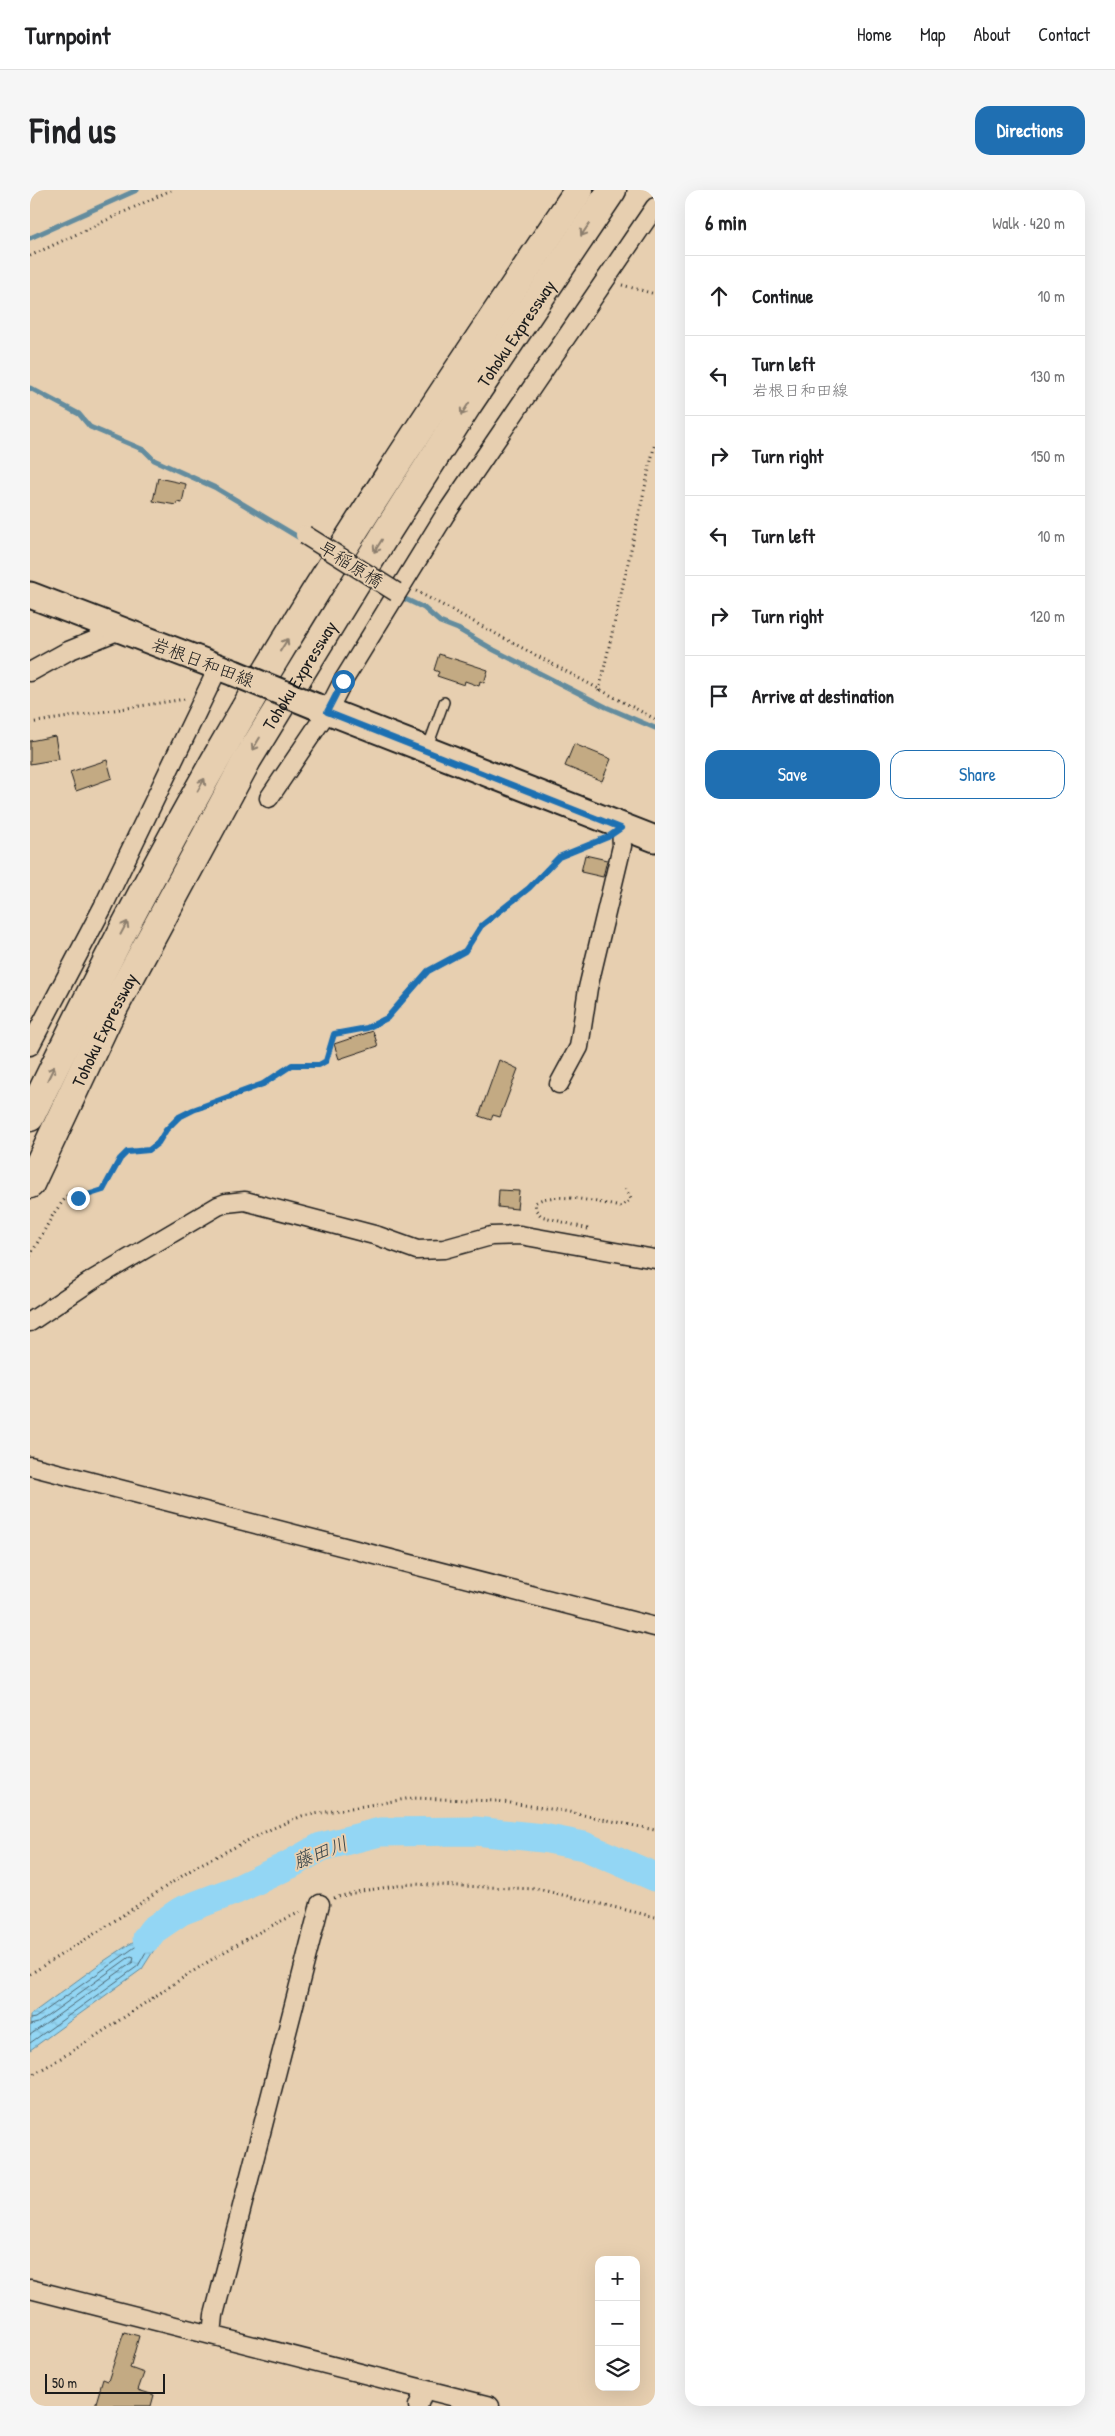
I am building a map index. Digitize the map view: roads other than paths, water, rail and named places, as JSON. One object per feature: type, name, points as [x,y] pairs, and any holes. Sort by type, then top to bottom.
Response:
[{"type":"highway","name":"Tohoku Expressway","points":[[30,1117],[99,976],[220,751],[362,518],[579,190]]},
{"type":"highway","name":"Tohoku Expressway","points":[[30,1184],[107,1020],[247,760],[447,438],[612,190]]},
{"type":"main road","name":"岩根日和田線","points":[[30,595],[226,670],[621,828],[655,839]]},
{"type":"street","points":[[269,798],[321,709],[343,681],[445,515],[655,208]]},
{"type":"street","name":"早稲原橋","points":[[305,535],[400,588]]},
{"type":"street","points":[[30,672],[68,651],[120,630]]},
{"type":"street","points":[[30,1046],[103,908],[201,702],[226,670]]},
{"type":"street","points":[[559,1084],[579,1047],[588,988],[622,846],[621,828]]},
{"type":"street","points":[[30,1322],[64,1297],[164,1237],[218,1206],[236,1201],[378,1236],[417,1250],[444,1249],[491,1236],[520,1235],[655,1259]]},
{"type":"street","points":[[30,1466],[655,1627]]},
{"type":"street","points":[[212,2335],[214,2315],[320,1904]]},
{"type":"street","points":[[30,2289],[212,2335],[421,2398],[490,2406]]},
{"type":"lane","points":[[427,750],[444,702]]},
{"type":"water","points":[[178,1912],[142,1969],[30,2050],[30,2015],[101,1963]]},
{"type":"waterway","points":[[30,238],[137,190]]},
{"type":"waterway","points":[[30,388],[79,414],[90,427],[144,450],[154,460],[216,488],[303,540]]},
{"type":"waterway","points":[[399,596],[424,608],[440,622],[458,629],[494,650],[606,707],[655,728]]},
{"type":"waterway","name":"藤田川","points":[[147,1938],[153,1930],[181,1911],[236,1890],[289,1865],[321,1847],[380,1832],[475,1831],[543,1838],[584,1846],[655,1877]]}]
